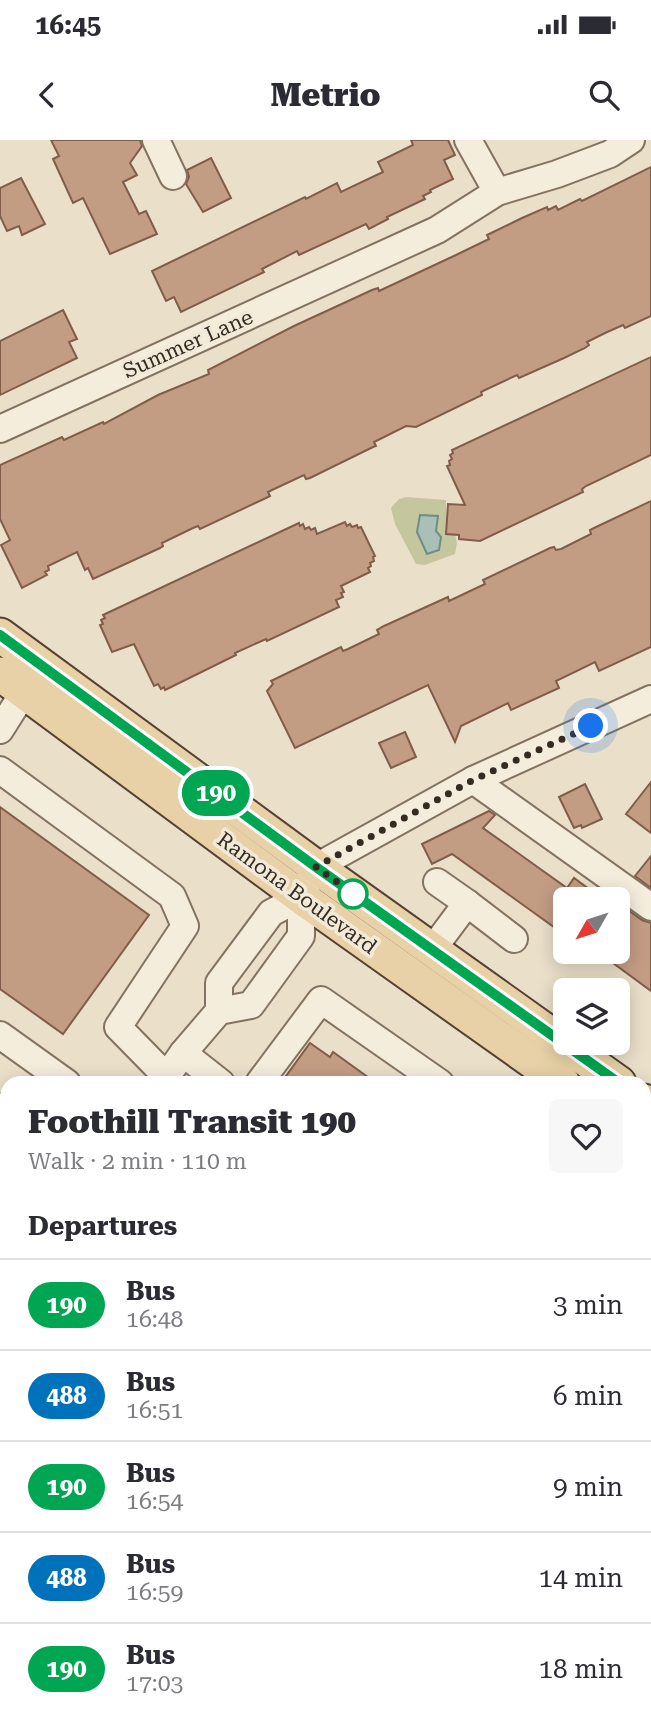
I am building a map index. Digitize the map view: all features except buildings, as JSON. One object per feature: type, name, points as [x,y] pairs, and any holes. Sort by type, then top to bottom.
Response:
[{"type":"main road","name":"Ramona Boulevard","points":[[0,635],[316,867],[609,1076]]},
{"type":"main road","name":"Ramona Boulevard","points":[[12,683],[549,1076]]},
{"type":"street","points":[[156,140],[173,176]]},
{"type":"street","points":[[468,140],[496,192]]},
{"type":"street","name":"Summer Lane","points":[[0,429],[437,230],[496,192],[610,154],[631,140]]},
{"type":"street","points":[[0,730],[12,683]]},
{"type":"street","points":[[167,1076],[219,1011],[251,1005],[302,936],[301,897],[316,867],[473,780],[647,706]]},
{"type":"street","points":[[0,770],[172,896],[185,926],[118,1027],[161,1076]]},
{"type":"street","points":[[473,780],[651,907]]},
{"type":"street","points":[[437,882],[514,939]]},
{"type":"street","points":[[219,1011],[219,983],[271,913],[301,897]]},
{"type":"street","points":[[432,950],[467,903]]},
{"type":"street","points":[[264,1076],[321,1000],[430,1076]]},
{"type":"street","points":[[0,1035],[57,1076]]},
{"type":"street","points":[[183,1053],[212,1076]]},
{"type":"green space","points":[[406,497],[446,500],[446,534],[455,534],[455,554],[425,565],[416,564],[395,524],[391,508],[399,499]]},
{"type":"water","points":[[420,515],[438,516],[436,531],[441,537],[439,550],[427,554],[417,532]]},
{"type":"bus line","name":"190","points":[[0,635],[316,867],[609,1076]]},
{"type":"route","points":[[353,894],[355,895],[316,867],[473,780],[591,726]]}]
